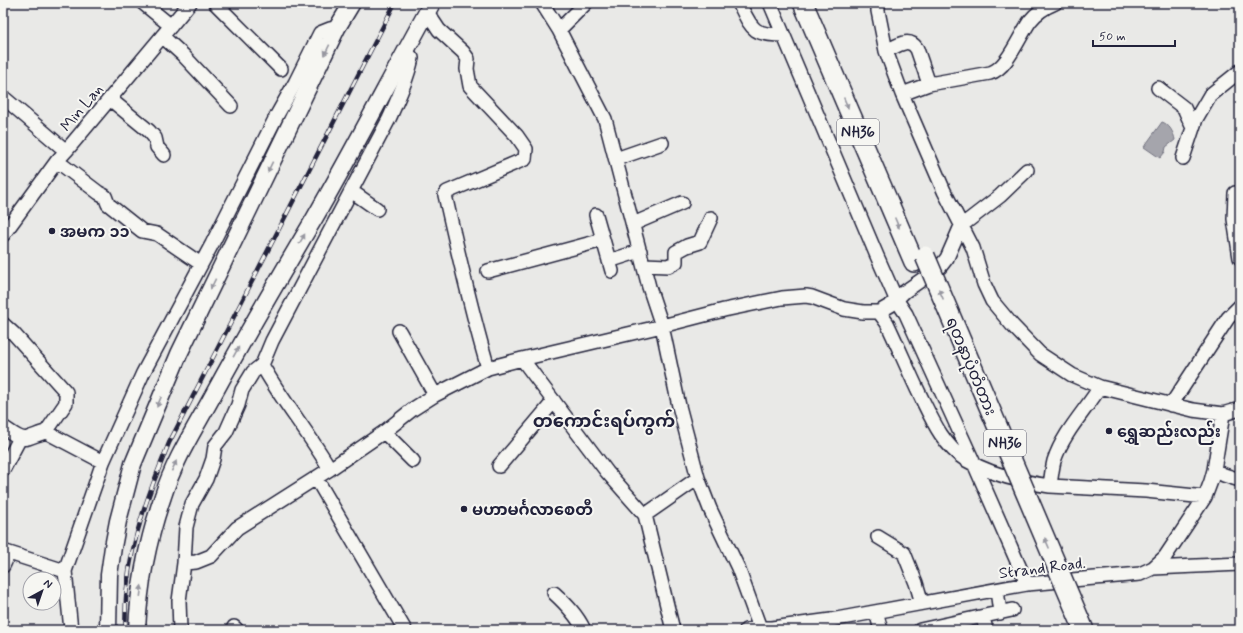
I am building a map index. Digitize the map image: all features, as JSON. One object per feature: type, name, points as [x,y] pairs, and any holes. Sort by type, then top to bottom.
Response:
[{"type":"highway","name":"NH36","points":[[803,3],[919,259]]},
{"type":"highway","name":"NH36","points":[[816,3],[919,259]]},
{"type":"highway","name":"ရတနာပုံတံတား","points":[[919,259],[1070,630]]},
{"type":"highway","name":"ရတနာပုံတံတား","points":[[919,259],[1084,630]]},
{"type":"main road","points":[[108,630],[109,575],[113,547],[118,521],[133,464],[179,354],[337,28],[352,3]]},
{"type":"main road","points":[[137,630],[141,586],[146,555],[163,495],[173,468],[236,353],[326,197],[429,7]]},
{"type":"street","points":[[143,3],[167,31],[183,55],[231,106]]},
{"type":"street","name":"Min Lan","points":[[5,227],[14,221],[57,161],[190,3]]},
{"type":"street","points":[[215,3],[281,69]]},
{"type":"street","points":[[542,3],[559,30],[606,119],[649,287],[662,326],[698,478],[710,509],[768,629]]},
{"type":"street","points":[[559,30],[586,3]]},
{"type":"street","points":[[739,3],[750,26],[755,30],[761,33],[783,35]]},
{"type":"street","points":[[770,3],[896,299],[906,314],[1027,584]]},
{"type":"street","points":[[878,3],[878,11],[886,51],[902,94],[944,191],[973,248],[984,284],[992,301],[1012,325],[1040,354],[1072,375],[1100,387],[1193,410],[1223,414],[1240,409]]},
{"type":"street","points":[[902,94],[929,84],[990,73],[998,69],[1009,56],[1030,21],[1043,8],[1055,3]]},
{"type":"street","points":[[429,7],[439,30],[463,52],[468,59],[467,69],[470,86],[517,136],[526,149],[525,159],[447,192],[445,195],[469,300],[488,368]]},
{"type":"street","points":[[71,630],[64,571],[103,462],[143,373],[320,33],[337,28]]},
{"type":"street","points":[[886,51],[905,42],[910,42],[914,45],[917,49],[929,84]]},
{"type":"street","points":[[180,630],[179,601],[184,563],[186,527],[192,504],[206,479],[213,458],[215,446],[226,432],[238,405],[242,390],[253,372],[262,365],[272,341],[389,119],[404,85],[412,58],[406,51]]},
{"type":"street","points":[[1183,158],[1196,119],[1210,96],[1240,71]]},
{"type":"street","points":[[1158,88],[1184,108],[1193,128]]},
{"type":"street","points":[[3,97],[66,151]]},
{"type":"street","points":[[110,99],[149,131],[155,138],[157,147],[164,155]]},
{"type":"street","points":[[277,115],[292,123]]},
{"type":"street","points":[[616,159],[662,143]]},
{"type":"street","points":[[57,161],[105,196],[108,204],[142,230],[157,234],[201,264]]},
{"type":"street","points":[[184,563],[196,562],[211,556],[237,528],[330,469],[384,432],[435,394],[488,368],[522,358],[662,326],[724,310],[788,297],[812,297],[844,309],[863,312],[879,312],[891,305],[904,292],[940,267],[947,258],[961,226],[1000,196],[1027,170]]},
{"type":"street","points":[[351,192],[377,209]]},
{"type":"street","points":[[1235,193],[1234,219],[1240,258]]},
{"type":"street","points":[[633,224],[682,203]]},
{"type":"street","points":[[596,215],[611,266],[640,251]]},
{"type":"street","points":[[644,265],[668,266],[676,262],[676,252],[687,246],[700,242],[711,218]]},
{"type":"street","points":[[488,272],[603,240]]},
{"type":"street","points":[[1171,405],[1228,318],[1240,306]]},
{"type":"street","points":[[879,312],[887,323],[932,421],[943,438],[965,459],[996,474],[1050,486],[1146,491],[1205,497]]},
{"type":"street","points":[[3,324],[14,334],[66,392],[66,403],[46,432]]},
{"type":"street","points":[[399,331],[435,394]]},
{"type":"street","points":[[522,358],[608,472],[645,515],[673,630]]},
{"type":"street","points":[[262,365],[270,380],[330,469]]},
{"type":"street","points":[[1050,486],[1054,462],[1060,448],[1073,425],[1089,405],[1100,387]]},
{"type":"street","points":[[499,466],[554,401]]},
{"type":"street","name":"Strand Road.","points":[[746,630],[768,629],[831,620],[1027,584],[1140,574],[1153,568],[1165,557],[1205,497],[1214,470],[1223,414]]},
{"type":"street","points":[[3,426],[20,438],[26,439],[39,433],[46,432],[103,462]]},
{"type":"street","points":[[384,432],[413,461]]},
{"type":"street","points":[[3,470],[20,438]]},
{"type":"street","points":[[1214,470],[1224,476],[1240,480]]},
{"type":"street","points":[[316,478],[405,630]]},
{"type":"street","points":[[645,515],[698,478]]},
{"type":"street","points":[[878,538],[904,553],[916,583],[922,604]]},
{"type":"street","points":[[3,566],[6,552],[64,571]]},
{"type":"street","points":[[1153,568],[1240,564]]},
{"type":"street","points":[[920,630],[1006,612],[997,590]]},
{"type":"street","points":[[554,593],[566,604],[579,620],[584,630]]},
{"type":"street","points":[[876,612],[882,630]]},
{"type":"street","points":[[983,617],[986,630]]},
{"type":"shaded area","points":[[1162,122],[1171,129],[1175,140],[1166,147],[1165,152],[1160,158],[1144,147]]},
{"type":"railway","points":[[125,630],[126,592],[129,568],[137,531],[169,443],[395,3]]},
{"type":"place","name":"အမက ၁၁","points":[[52,231]]},
{"type":"place","name":"ရွှေဆည်းလည်း","points":[[1109,431]]},
{"type":"place","name":"မဟာမင်္ဂလာစေတီ","points":[[464,509]]},
{"type":"district","name":"တကောင်းရပ်ကွက်","points":[[604,421]]}]
